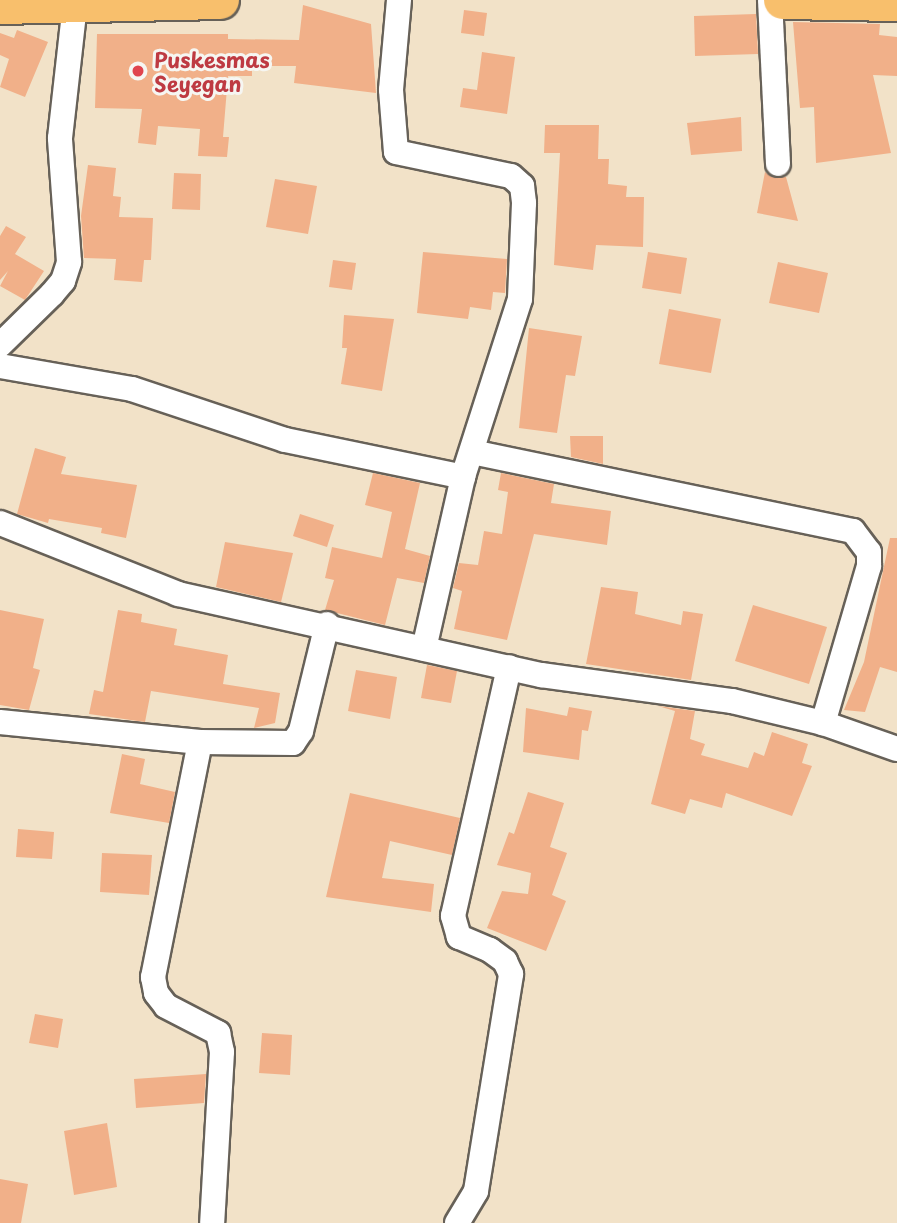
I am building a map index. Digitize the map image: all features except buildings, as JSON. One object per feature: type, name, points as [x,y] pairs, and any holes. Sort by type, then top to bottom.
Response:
[{"type":"main road","points":[[0,5],[220,0]]},
{"type":"main road","points":[[783,0],[897,2]]},
{"type":"street","points":[[398,0],[391,90],[396,152],[500,172],[519,180],[523,191],[520,299],[463,477],[424,649]]},
{"type":"street","points":[[770,0],[778,164]]},
{"type":"street","points":[[0,345],[63,281],[69,262],[60,138],[58,3]]},
{"type":"street","points":[[0,366],[131,389],[285,440],[463,477]]},
{"type":"street","points":[[472,452],[853,531],[869,552],[869,566],[823,723]]},
{"type":"street","points":[[0,523],[178,594],[327,624],[424,649],[569,680],[690,693],[823,723],[897,749]]},
{"type":"street","points":[[0,722],[200,742],[293,743],[301,731],[327,624]]},
{"type":"street","points":[[457,1223],[476,1191],[511,974],[505,961],[490,950],[459,937],[453,915],[509,667]]},
{"type":"street","points":[[200,742],[153,977],[156,993],[166,1006],[218,1033],[222,1052],[212,1223]]},
{"type":"place","name":"Puskesmas Seyegan","points":[[138,71]]}]
